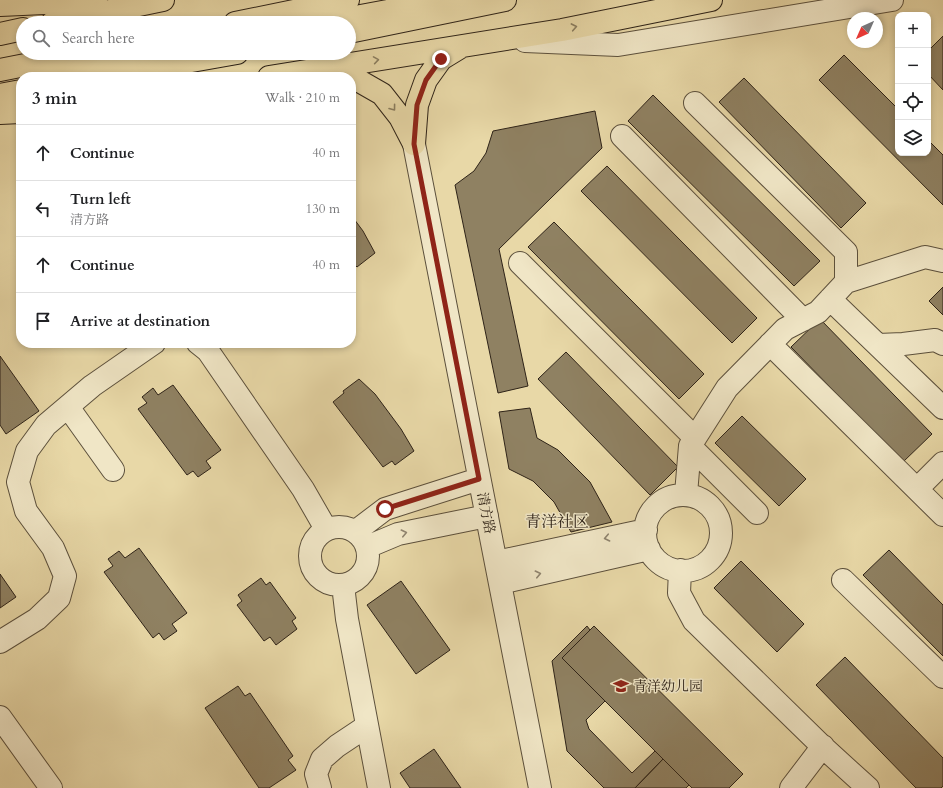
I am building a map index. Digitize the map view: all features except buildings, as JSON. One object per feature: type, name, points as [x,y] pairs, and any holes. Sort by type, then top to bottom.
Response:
[{"type":"main road","points":[[0,5],[96,0]]},
{"type":"main road","points":[[86,16],[163,0]]},
{"type":"main road","points":[[269,16],[348,0]]},
{"type":"main road","points":[[356,17],[447,0]]},
{"type":"main road","points":[[356,31],[505,0]]},
{"type":"main road","points":[[298,72],[562,30],[711,0]]},
{"type":"main road","points":[[0,34],[16,31]]},
{"type":"main road","points":[[414,144],[417,105],[426,80],[441,59],[462,46]]},
{"type":"main road","points":[[0,70],[51,60]]},
{"type":"main road","points":[[58,72],[123,60]]},
{"type":"main road","points":[[129,72],[197,60]]},
{"type":"main road","points":[[304,71],[311,72]]},
{"type":"main road","points":[[356,79],[382,94],[400,117],[414,144]]},
{"type":"main road","points":[[0,87],[16,82]]},
{"type":"main road","points":[[0,95],[16,92]]},
{"type":"main road","points":[[0,113],[16,112]]},
{"type":"street","points":[[498,40],[618,45],[892,0]]},
{"type":"street","points":[[695,103],[846,252],[846,282]]},
{"type":"street","points":[[622,136],[804,320]]},
{"type":"street","name":"清方路","points":[[414,144],[540,788]]},
{"type":"street","points":[[686,494],[693,442],[727,388],[785,329],[818,312],[846,282],[925,257],[943,261]]},
{"type":"street","points":[[520,263],[693,442],[757,513]]},
{"type":"street","points":[[830,299],[943,408]]},
{"type":"street","points":[[878,345],[935,340],[943,344]]},
{"type":"street","points":[[770,344],[943,516]]},
{"type":"street","points":[[0,642],[37,619],[59,598],[65,576],[53,548],[26,511],[18,482],[27,451],[46,425],[92,386],[147,348]]},
{"type":"street","points":[[204,348],[208,351],[303,489],[326,529]]},
{"type":"street","points":[[68,407],[113,470]]},
{"type":"street","points":[[916,489],[943,464]]},
{"type":"street","points":[[362,539],[385,509],[479,479]]},
{"type":"street","points":[[686,494],[699,498],[710,506],[718,517],[721,530],[720,542],[716,552],[708,562],[698,568],[686,571],[674,570],[663,565],[654,557],[647,539],[646,522],[652,510],[661,501],[673,496],[686,494]]},
{"type":"street","points":[[362,539],[398,534],[486,516]]},
{"type":"street","points":[[336,526],[346,527],[362,539],[369,556],[368,565],[357,580],[343,585],[330,584],[315,573],[311,563],[310,553],[312,543],[318,535],[326,529],[336,526]]},
{"type":"street","points":[[498,572],[647,539]]},
{"type":"street","points":[[680,570],[679,593],[694,621],[822,746],[868,788]]},
{"type":"street","points":[[843,580],[943,677]]},
{"type":"street","points":[[343,585],[347,620],[379,788]]},
{"type":"street","points":[[0,717],[51,788]]},
{"type":"street","points":[[320,788],[316,774],[322,759],[337,746],[367,726]]},
{"type":"street","points":[[791,788],[822,746]]},
{"type":"place","name":"青洋幼儿园","points":[[621,686]]},
{"type":"district","name":"青洋社区","points":[[557,522]]},
{"type":"route","points":[[385,509],[479,479],[414,144],[417,105],[426,80],[441,59]]}]
